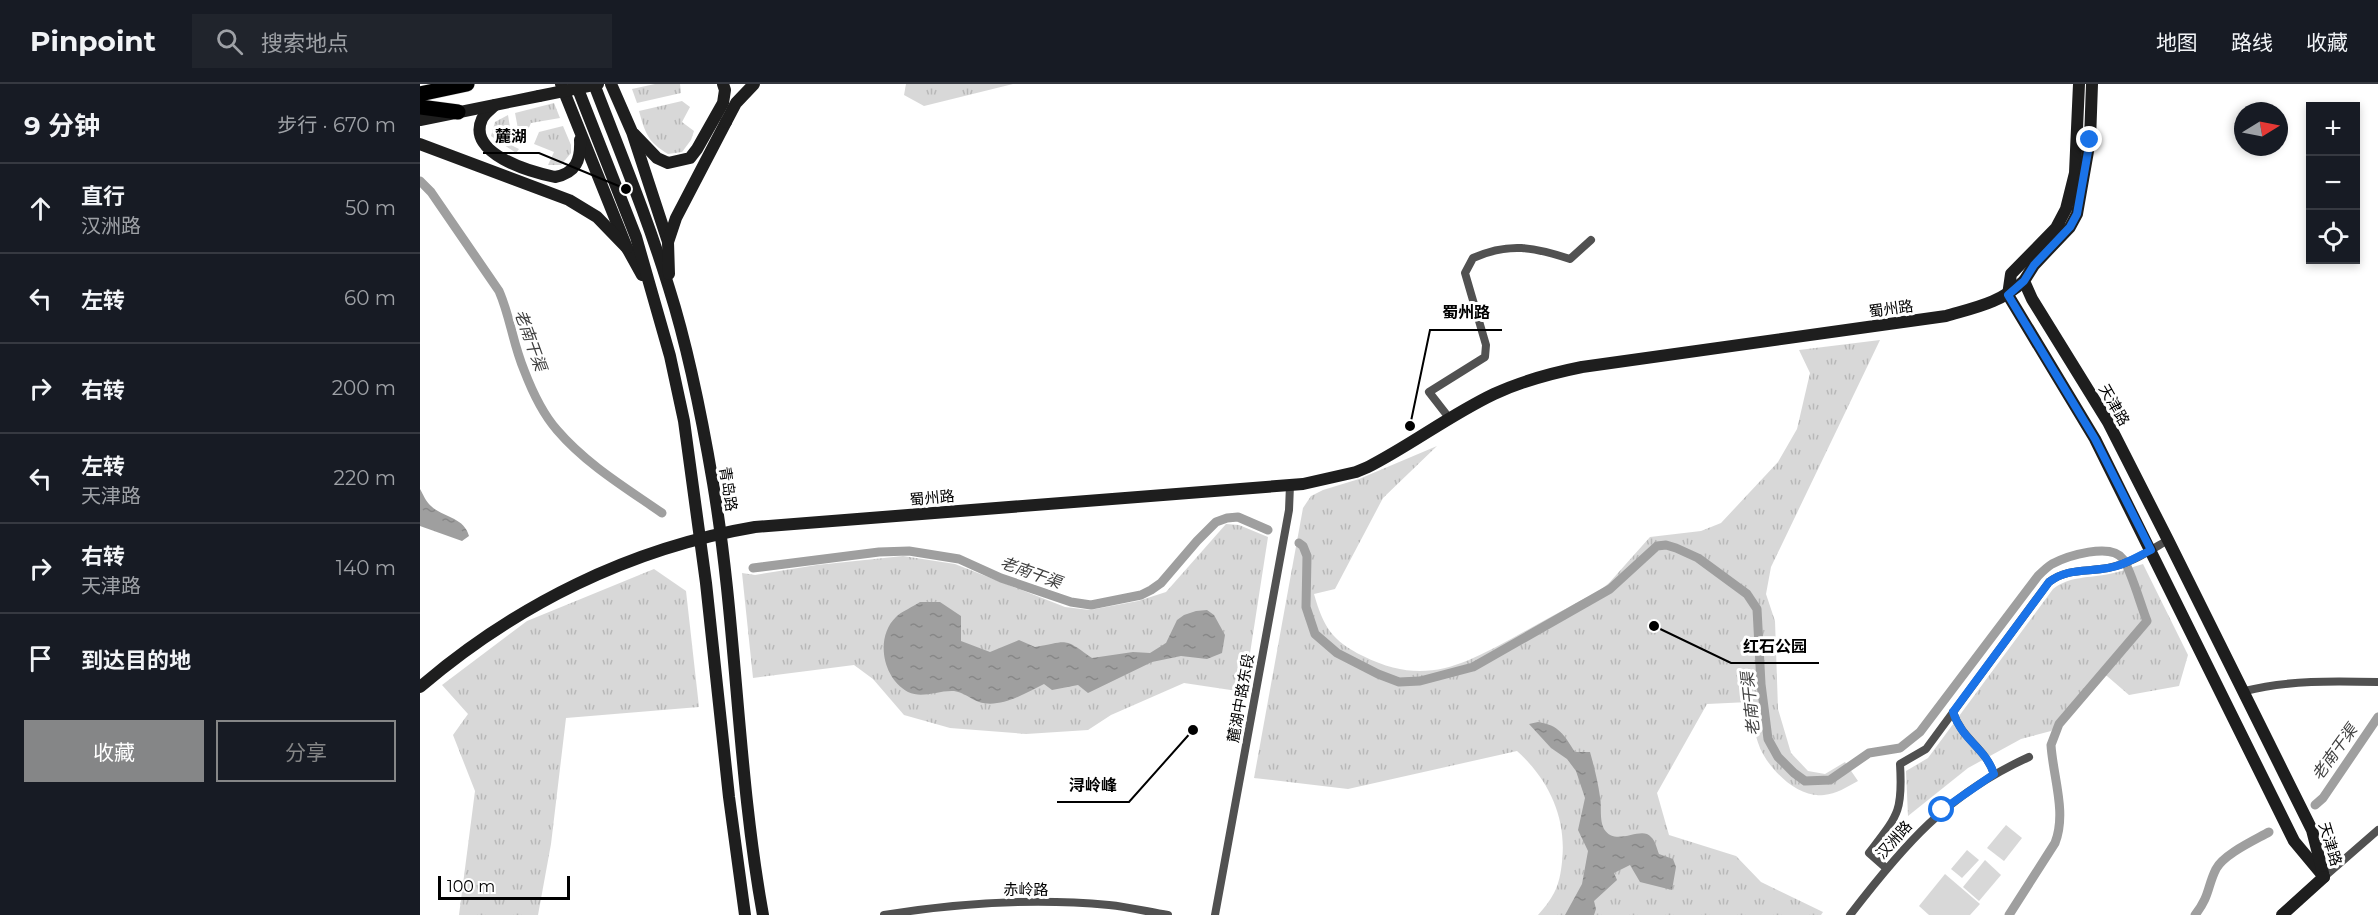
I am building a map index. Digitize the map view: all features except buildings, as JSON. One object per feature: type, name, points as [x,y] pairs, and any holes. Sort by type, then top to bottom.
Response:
[{"type":"highway","points":[[420,94],[467,84]]},
{"type":"highway","points":[[420,107],[458,112]]},
{"type":"street","points":[[561,84],[627,248],[653,294]]},
{"type":"street","points":[[576,84],[636,237],[670,356],[684,421],[700,538],[729,797],[746,915]]},
{"type":"street","points":[[420,120],[596,84]]},
{"type":"street","name":"青岛路","points":[[596,84],[670,290],[701,418],[720,533],[746,795],[763,915]]},
{"type":"street","points":[[611,84],[632,132],[668,242],[670,290]]},
{"type":"street","points":[[632,132],[657,158],[668,163],[690,158],[698,149],[723,103],[725,90],[723,84]]},
{"type":"street","points":[[668,242],[676,218],[736,103],[754,84]]},
{"type":"street","points":[[2008,295],[2011,274],[2056,228],[2066,209],[2075,173],[2079,84]]},
{"type":"street","points":[[2024,281],[2034,265],[2070,227],[2077,214],[2090,140],[2092,84]]},
{"type":"street","points":[[495,105],[482,118],[480,128],[483,143],[493,155],[544,175],[555,177],[572,171],[581,154],[580,132]]},
{"type":"street","points":[[420,144],[570,200],[597,217],[627,248]]},
{"type":"street","points":[[1450,419],[1429,392],[1485,357],[1486,345],[1465,273],[1473,258],[1493,249],[1540,248],[1570,259],[1591,240]]},
{"type":"street","name":"蜀州路","points":[[420,687],[475,643],[539,603],[594,576],[647,554],[700,538],[755,527],[1290,485],[1356,472],[1503,390],[1558,372],[1946,316],[1989,304],[2008,295],[2024,281]]},
{"type":"street","name":"天津路","points":[[2024,281],[2032,299],[2108,422],[2168,540],[2312,830],[2324,877]]},
{"type":"street","name":"天津路","points":[[2008,295],[2095,439],[2294,841],[2324,877]]},
{"type":"street","name":"麓湖中路东段","points":[[1215,915],[1289,510],[1290,485]]},
{"type":"street","points":[[1886,868],[1869,853],[1896,816],[1901,802],[1900,764],[1926,749],[2049,582],[2059,575],[2070,572],[2109,568],[2125,563],[2168,540]]},
{"type":"street","points":[[2244,691],[2261,687],[2322,681],[2378,682]]},
{"type":"street","points":[[1953,712],[1962,733],[1986,758],[1994,774]]},
{"type":"street","name":"汉洲路","points":[[1850,915],[1886,868],[1915,835],[1942,810],[1994,774],[2029,757]]},
{"type":"street","points":[[2282,915],[2378,830]]},
{"type":"street","name":"赤岭路","points":[[885,915],[963,905],[1031,903],[1109,905],[1168,915]]},
{"type":"green space","points":[[655,84],[680,84],[681,93],[637,103],[632,89]]},
{"type":"green space","points":[[906,84],[1013,84],[924,106],[904,95]]},
{"type":"green space","points":[[682,101],[690,107],[682,122],[694,131],[691,140],[682,152],[668,154],[648,136],[639,111]]},
{"type":"green space","points":[[554,103],[560,118],[531,123],[526,134],[519,134],[515,113]]},
{"type":"green space","points":[[508,115],[513,146],[519,149],[516,153],[491,136],[495,122]]},
{"type":"green space","points":[[563,126],[571,145],[571,153],[561,165],[548,165],[554,152],[534,144],[539,132]]},
{"type":"green space","points":[[1880,340],[1771,567],[1766,594],[1775,621],[1778,709],[1791,753],[1808,771],[1825,774],[1845,762],[1858,781],[1837,792],[1824,795],[1804,792],[1777,773],[1764,756],[1756,737],[1749,702],[1707,704],[1657,793],[1669,835],[1736,856],[1761,882],[1823,912],[1821,915],[1538,915],[1551,899],[1558,882],[1562,862],[1562,830],[1547,787],[1517,751],[1348,789],[1254,778],[1303,508],[1311,496],[1359,479],[1437,446],[1383,498],[1335,589],[1314,594],[1325,624],[1336,638],[1352,650],[1385,665],[1406,670],[1425,671],[1443,668],[1461,663],[1498,646],[1599,591],[1650,537],[1701,531],[1721,523],[1778,462],[1797,429],[1810,373],[1799,350]]},
{"type":"green space","points":[[1226,524],[1239,525],[1268,537],[1244,692],[1184,683],[1111,715],[1088,730],[1026,734],[950,728],[904,715],[873,679],[854,665],[753,678],[742,573],[755,575],[817,565],[903,556],[955,564],[1065,607],[1090,610],[1138,601],[1166,592]]},
{"type":"green space","points":[[2143,564],[2188,655],[2179,686],[2129,695],[2100,670],[2051,731],[2021,739],[1968,768],[1908,816],[1906,771],[1928,758],[2053,589],[2073,580],[2113,573]]},
{"type":"green space","points":[[654,569],[686,591],[699,707],[566,718],[551,844],[538,915],[459,915],[475,791],[453,735],[468,714],[442,685],[527,621]]},
{"type":"green space","points":[[2006,825],[2022,838],[2004,861],[1987,848]]},
{"type":"green space","points":[[1967,850],[1979,860],[1962,878],[1951,869]]},
{"type":"green space","points":[[1985,860],[2001,875],[1979,901],[1963,887]]},
{"type":"green space","points":[[1945,874],[1980,904],[1970,915],[1929,915],[1919,906]]},
{"type":"water","points":[[420,489],[429,504],[463,525],[469,536],[462,541],[420,526]]},
{"type":"water","points":[[920,602],[940,602],[961,616],[961,641],[990,652],[1019,640],[1035,647],[1065,642],[1092,658],[1133,652],[1150,653],[1166,643],[1177,620],[1196,611],[1207,610],[1214,615],[1225,635],[1222,653],[1207,659],[1181,656],[1152,662],[1088,693],[1078,685],[1052,690],[1044,684],[1013,699],[987,704],[954,691],[914,694],[899,686],[892,677],[884,657],[885,635],[889,625],[896,617]]},
{"type":"water","points":[[1538,722],[1556,728],[1575,752],[1590,752],[1601,801],[1604,829],[1615,837],[1641,833],[1651,837],[1659,854],[1673,859],[1676,867],[1672,890],[1640,882],[1630,865],[1614,873],[1617,880],[1594,901],[1596,909],[1594,915],[1565,915],[1582,884],[1588,851],[1578,830],[1585,798],[1576,771],[1567,759],[1551,748],[1529,724]]},
{"type":"waterway","name":"老南干渠","points":[[420,181],[431,192],[499,291],[527,378],[538,402],[552,423],[568,442],[593,465],[662,513]]},
{"type":"waterway","name":"老南干渠","points":[[753,568],[879,552],[909,551],[959,559],[1001,578],[1071,602],[1091,605],[1141,595],[1151,590],[1161,583],[1216,522],[1238,517],[1268,530]]},
{"type":"waterway","name":"老南干渠","points":[[1299,543],[1303,546],[1307,556],[1306,607],[1315,634],[1337,653],[1399,682],[1420,681],[1473,667],[1610,589],[1657,546],[1666,545],[1698,558],[1747,594],[1757,609],[1761,684],[1768,739],[1778,757],[1805,781],[1830,780],[1869,753],[1900,748],[1920,732],[2038,576],[2050,565],[2068,557],[2089,552],[2109,551],[2117,554],[2123,559],[2129,571],[2147,621],[2059,724],[2051,745],[2060,807],[2055,843],[2009,915]]},
{"type":"waterway","name":"老南干渠","points":[[2315,805],[2323,798],[2378,717]]},
{"type":"waterway","name":"老南干渠","points":[[2195,915],[2206,897],[2213,875],[2220,863],[2240,848],[2269,832]]},
{"type":"place","name":"麓湖","points":[[626,189]]},
{"type":"place","name":"蜀州路","points":[[1410,426]]},
{"type":"place","name":"红石公园","points":[[1654,626]]},
{"type":"place","name":"浔岭峰","points":[[1193,730]]},
{"type":"route","points":[[1942,810],[1994,774],[1980,749],[1962,733],[1953,712],[2049,582],[2059,575],[2070,572],[2109,568],[2130,561],[2151,550],[2095,439],[2008,295],[2024,281],[2034,265],[2070,227],[2077,214],[2090,140]]}]
